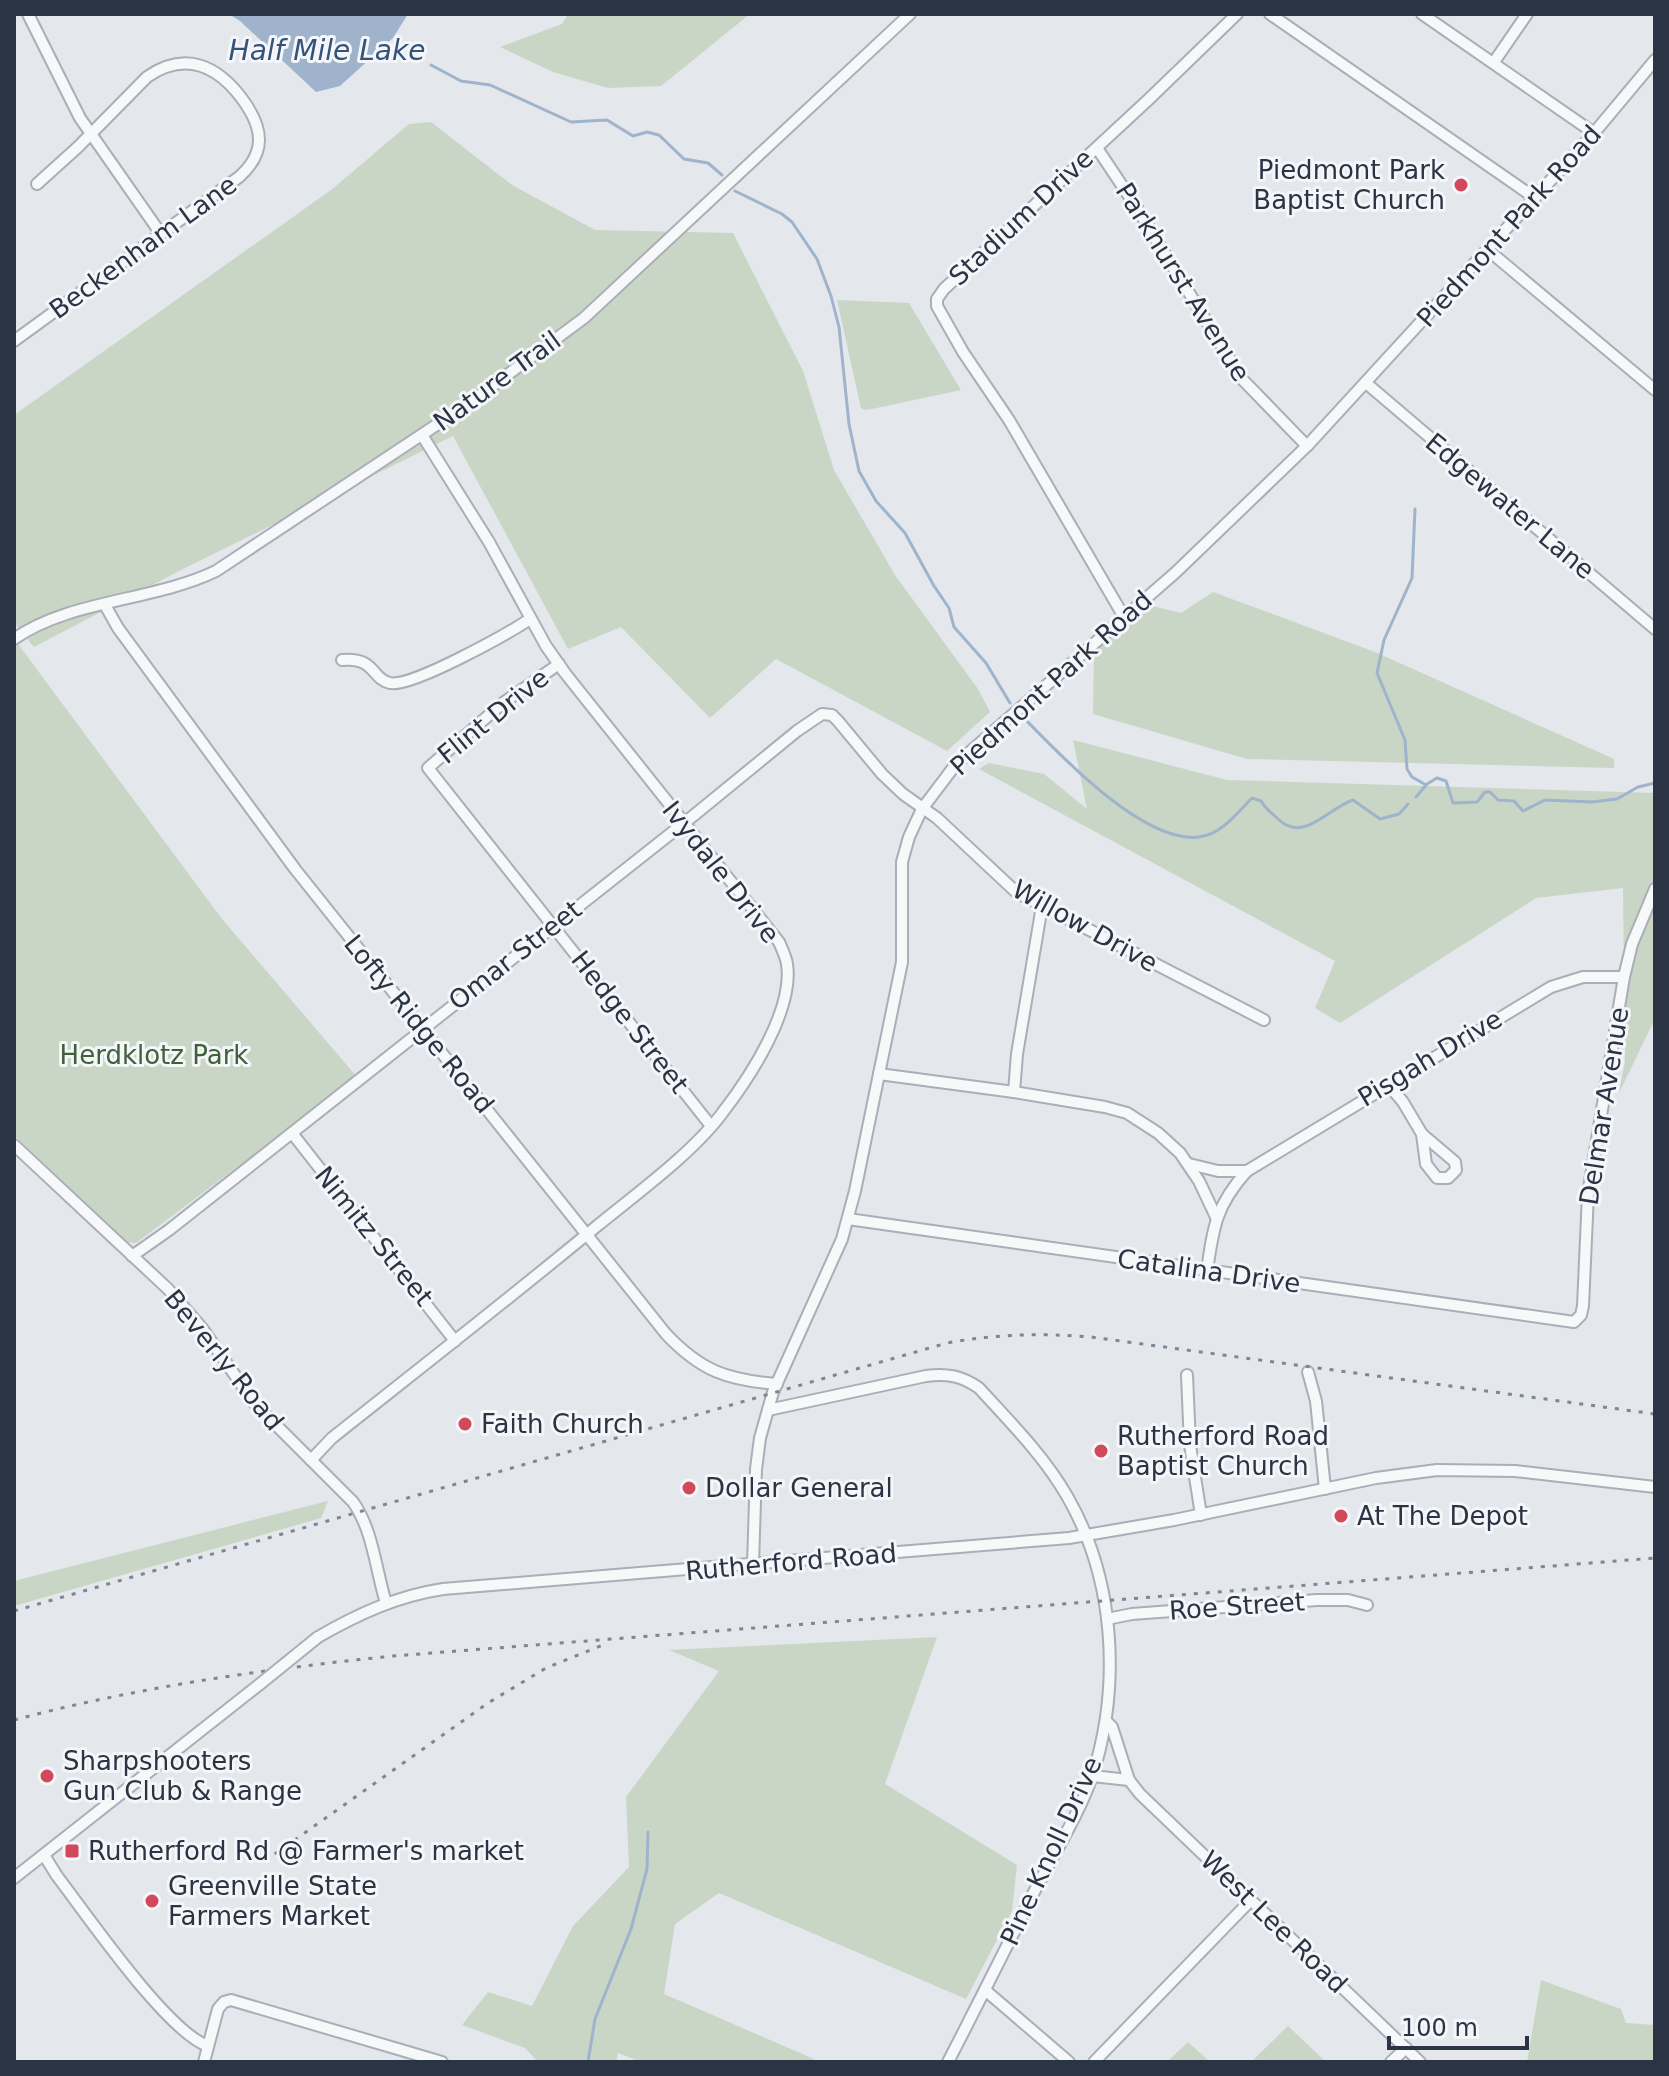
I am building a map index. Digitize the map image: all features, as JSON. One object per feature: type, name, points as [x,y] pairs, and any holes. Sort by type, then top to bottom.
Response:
[{"type":"street","points":[[28,14],[91,135],[161,234]]},
{"type":"street","name":"Nature Trail","points":[[14,639],[53,619],[188,583],[216,571],[502,380],[584,318],[910,14]]},
{"type":"street","name":"Stadium Drive","points":[[1124,617],[1009,420],[963,352],[936,302],[944,289],[1237,14]]},
{"type":"street","points":[[1270,14],[1535,198]]},
{"type":"street","points":[[1422,14],[1594,133]]},
{"type":"street","points":[[1494,62],[1527,14]]},
{"type":"street","name":"Piedmont Park Road","points":[[753,1565],[751,1544],[760,1438],[777,1384],[837,1253],[848,1219],[902,962],[902,862],[922,809],[956,764],[984,737],[1175,573],[1307,446],[1594,133],[1655,60]]},
{"type":"street","name":"Beckenham Lane","points":[[15,340],[249,168],[259,142],[255,117],[222,76],[206,67],[184,63],[166,66],[147,77],[91,135],[37,184]]},
{"type":"street","name":"Parkhurst Avenue","points":[[1097,148],[1242,379],[1257,398],[1307,446]]},
{"type":"street","points":[[1488,250],[1655,390]]},
{"type":"street","name":"Edgewater Lane","points":[[1366,383],[1655,629]]},
{"type":"street","name":"Ivydale Drive","points":[[311,1460],[332,1438],[587,1234],[711,1126],[746,1079],[776,1022],[784,997],[787,964],[779,942],[559,664],[530,619],[489,542],[422,435]]},
{"type":"street","name":"Lofty Ridge Road","points":[[105,605],[118,628],[295,869],[666,1334],[690,1357],[728,1377],[777,1384]]},
{"type":"street","points":[[342,660],[366,662],[382,679],[395,683],[434,670],[530,619]]},
{"type":"street","name":"Flint Drive","points":[[428,768],[503,703],[559,664]]},
{"type":"street","name":"Omar Street","points":[[132,1256],[169,1230],[822,714]]},
{"type":"street","name":"Willow Drive","points":[[822,714],[832,715],[882,774],[937,818],[1016,892],[1264,1020]]},
{"type":"street","name":"Hedge Street","points":[[428,768],[711,1126]]},
{"type":"street","name":"Delmar Avenue","points":[[1571,1323],[1578,1320],[1583,1306],[1588,1194],[1624,977],[1632,944],[1655,889]]},
{"type":"street","points":[[1014,1092],[1017,1054],[1042,906]]},
{"type":"street","name":"Pisgah Drive","points":[[1207,1271],[1216,1217],[1247,1171],[1551,987],[1583,977],[1624,977]]},
{"type":"street","points":[[879,1074],[1014,1092],[1127,1113],[1158,1133],[1189,1164],[1216,1217]]},
{"type":"street","points":[[1388,1084],[1422,1134]]},
{"type":"street","name":"Nimitz Street","points":[[292,1133],[455,1341]]},
{"type":"street","name":"Beverly Road","points":[[17,1154],[187,1308],[255,1404],[344,1491],[361,1513],[386,1603]]},
{"type":"street","points":[[1189,1164],[1218,1171],[1247,1171]]},
{"type":"street","name":"Catalina Drive","points":[[848,1219],[1571,1323]]},
{"type":"street","points":[[1308,1372],[1316,1401],[1325,1489]]},
{"type":"street","name":"Pine Knoll Drive","points":[[768,1410],[926,1376],[946,1374],[965,1379],[979,1388],[1053,1474],[1069,1499],[1101,1575],[1107,1619],[1109,1675],[1106,1721],[1092,1776],[948,2062]]},
{"type":"street","points":[[1187,1375],[1190,1445],[1201,1515]]},
{"type":"street","name":"Rutherford Road","points":[[14,1878],[318,1637],[355,1616],[409,1596],[443,1589],[1085,1536],[1403,1474],[1470,1469],[1515,1471],[1655,1487]]},
{"type":"street","name":"Roe Street","points":[[1107,1619],[1132,1614],[1317,1600],[1348,1600],[1367,1605]]},
{"type":"street","name":"West Lee Road","points":[[1106,1721],[1112,1727],[1129,1780],[1149,1803],[1420,2062]]},
{"type":"street","points":[[1092,1776],[1129,1780]]},
{"type":"street","points":[[44,1855],[155,2001],[196,2042],[208,2046]]},
{"type":"street","points":[[1094,2062],[1251,1900]]},
{"type":"street","points":[[985,1990],[1069,2062]]},
{"type":"street","points":[[204,2062],[218,2009],[231,2000],[442,2062]]},
{"type":"street","points":[[1391,2062],[1406,2048]]},
{"type":"green space","points":[[568,14],[750,14],[661,86],[608,88],[553,72],[500,47],[562,24]]},
{"type":"green space","points":[[431,122],[512,185],[595,230],[733,233],[803,371],[834,470],[895,575],[978,689],[990,712],[947,751],[776,659],[710,718],[621,627],[568,649],[453,436],[183,569],[34,647],[14,623],[14,415],[331,190],[409,124]]},
{"type":"green space","points":[[837,300],[909,303],[961,390],[872,409],[861,408]]},
{"type":"green space","points":[[1213,592],[1375,652],[1614,759],[1614,768],[1247,759],[1093,714],[1094,651],[1144,604],[1181,613]]},
{"type":"green space","name":"Herdklotz Park","points":[[18,644],[222,919],[357,1077],[136,1243],[124,1242],[14,1135],[14,648]]},
{"type":"green space","points":[[1073,740],[1227,780],[1655,793],[1655,1024],[1619,1093],[1625,1061],[1623,888],[1536,898],[1340,1023],[1315,1008],[1335,961],[979,769],[989,763],[1044,774],[1087,809]]},
{"type":"green space","points":[[328,1501],[321,1518],[14,1606],[14,1581]]},
{"type":"green space","points":[[937,1637],[885,1784],[1017,1865],[1012,1911],[966,1999],[719,1893],[675,1924],[664,1994],[814,2059],[813,2062],[641,2062],[618,2053],[616,2062],[538,2062],[525,2048],[462,2025],[488,1992],[532,2006],[573,1926],[629,1867],[626,1797],[719,1671],[669,1650]]},
{"type":"green space","points":[[1541,1980],[1621,2009],[1626,2023],[1655,2025],[1655,2062],[1527,2062]]},
{"type":"green space","points":[[1288,2026],[1326,2062],[1251,2062]]},
{"type":"green space","points":[[1188,2042],[1210,2062],[1167,2062]]},
{"type":"water","name":"Half Mile Lake","points":[[229,14],[408,14],[393,38],[340,86],[316,92]]},
{"type":"waterway","points":[[431,65],[461,81],[490,85],[571,122],[607,120],[633,136],[647,132],[659,135],[684,159],[708,163],[722,175]]},
{"type":"waterway","points":[[735,191],[792,222],[817,259],[839,327],[849,424],[859,471],[876,501],[905,533],[949,608],[954,627],[986,663],[1010,703]]},
{"type":"waterway","points":[[1415,509],[1412,578],[1384,640],[1377,673],[1405,740],[1407,769],[1412,777],[1426,785]]},
{"type":"waterway","points":[[1021,715],[1103,793],[1153,826],[1177,835],[1199,837],[1215,832],[1252,798],[1261,801],[1288,826],[1297,828],[1316,822],[1353,800],[1380,819],[1399,814],[1408,804]]},
{"type":"waterway","points":[[1416,797],[1437,778],[1446,781],[1453,803],[1477,802],[1485,792],[1490,792],[1498,800],[1514,801],[1523,811],[1545,800],[1592,802],[1617,799],[1638,787],[1655,783]]},
{"type":"waterway","points":[[588,2062],[595,2019],[631,1929],[647,1869],[648,1832]]},
{"type":"railway","points":[[14,1611],[947,1343],[983,1338],[1036,1335],[1091,1337],[1655,1414]]},
{"type":"railway","points":[[14,1720],[202,1680],[393,1656],[1655,1558]]},
{"type":"railway","points":[[265,1861],[488,1703],[546,1668],[603,1645]]},
{"type":"place","name":"Piedmont Park Baptist Church","points":[[1461,185]]},
{"type":"place","name":"Faith Church","points":[[465,1424]]},
{"type":"place","name":"Rutherford Road Baptist Church","points":[[1101,1451]]},
{"type":"place","name":"Dollar General","points":[[689,1488]]},
{"type":"place","name":"At The Depot","points":[[1341,1516]]},
{"type":"place","name":"Sharpshooters Gun Club & Range","points":[[47,1776]]},
{"type":"place","name":"Rutherford Rd @ Farmer's market","points":[[72,1851]]},
{"type":"place","name":"Greenville State Farmers Market","points":[[152,1901]]}]
